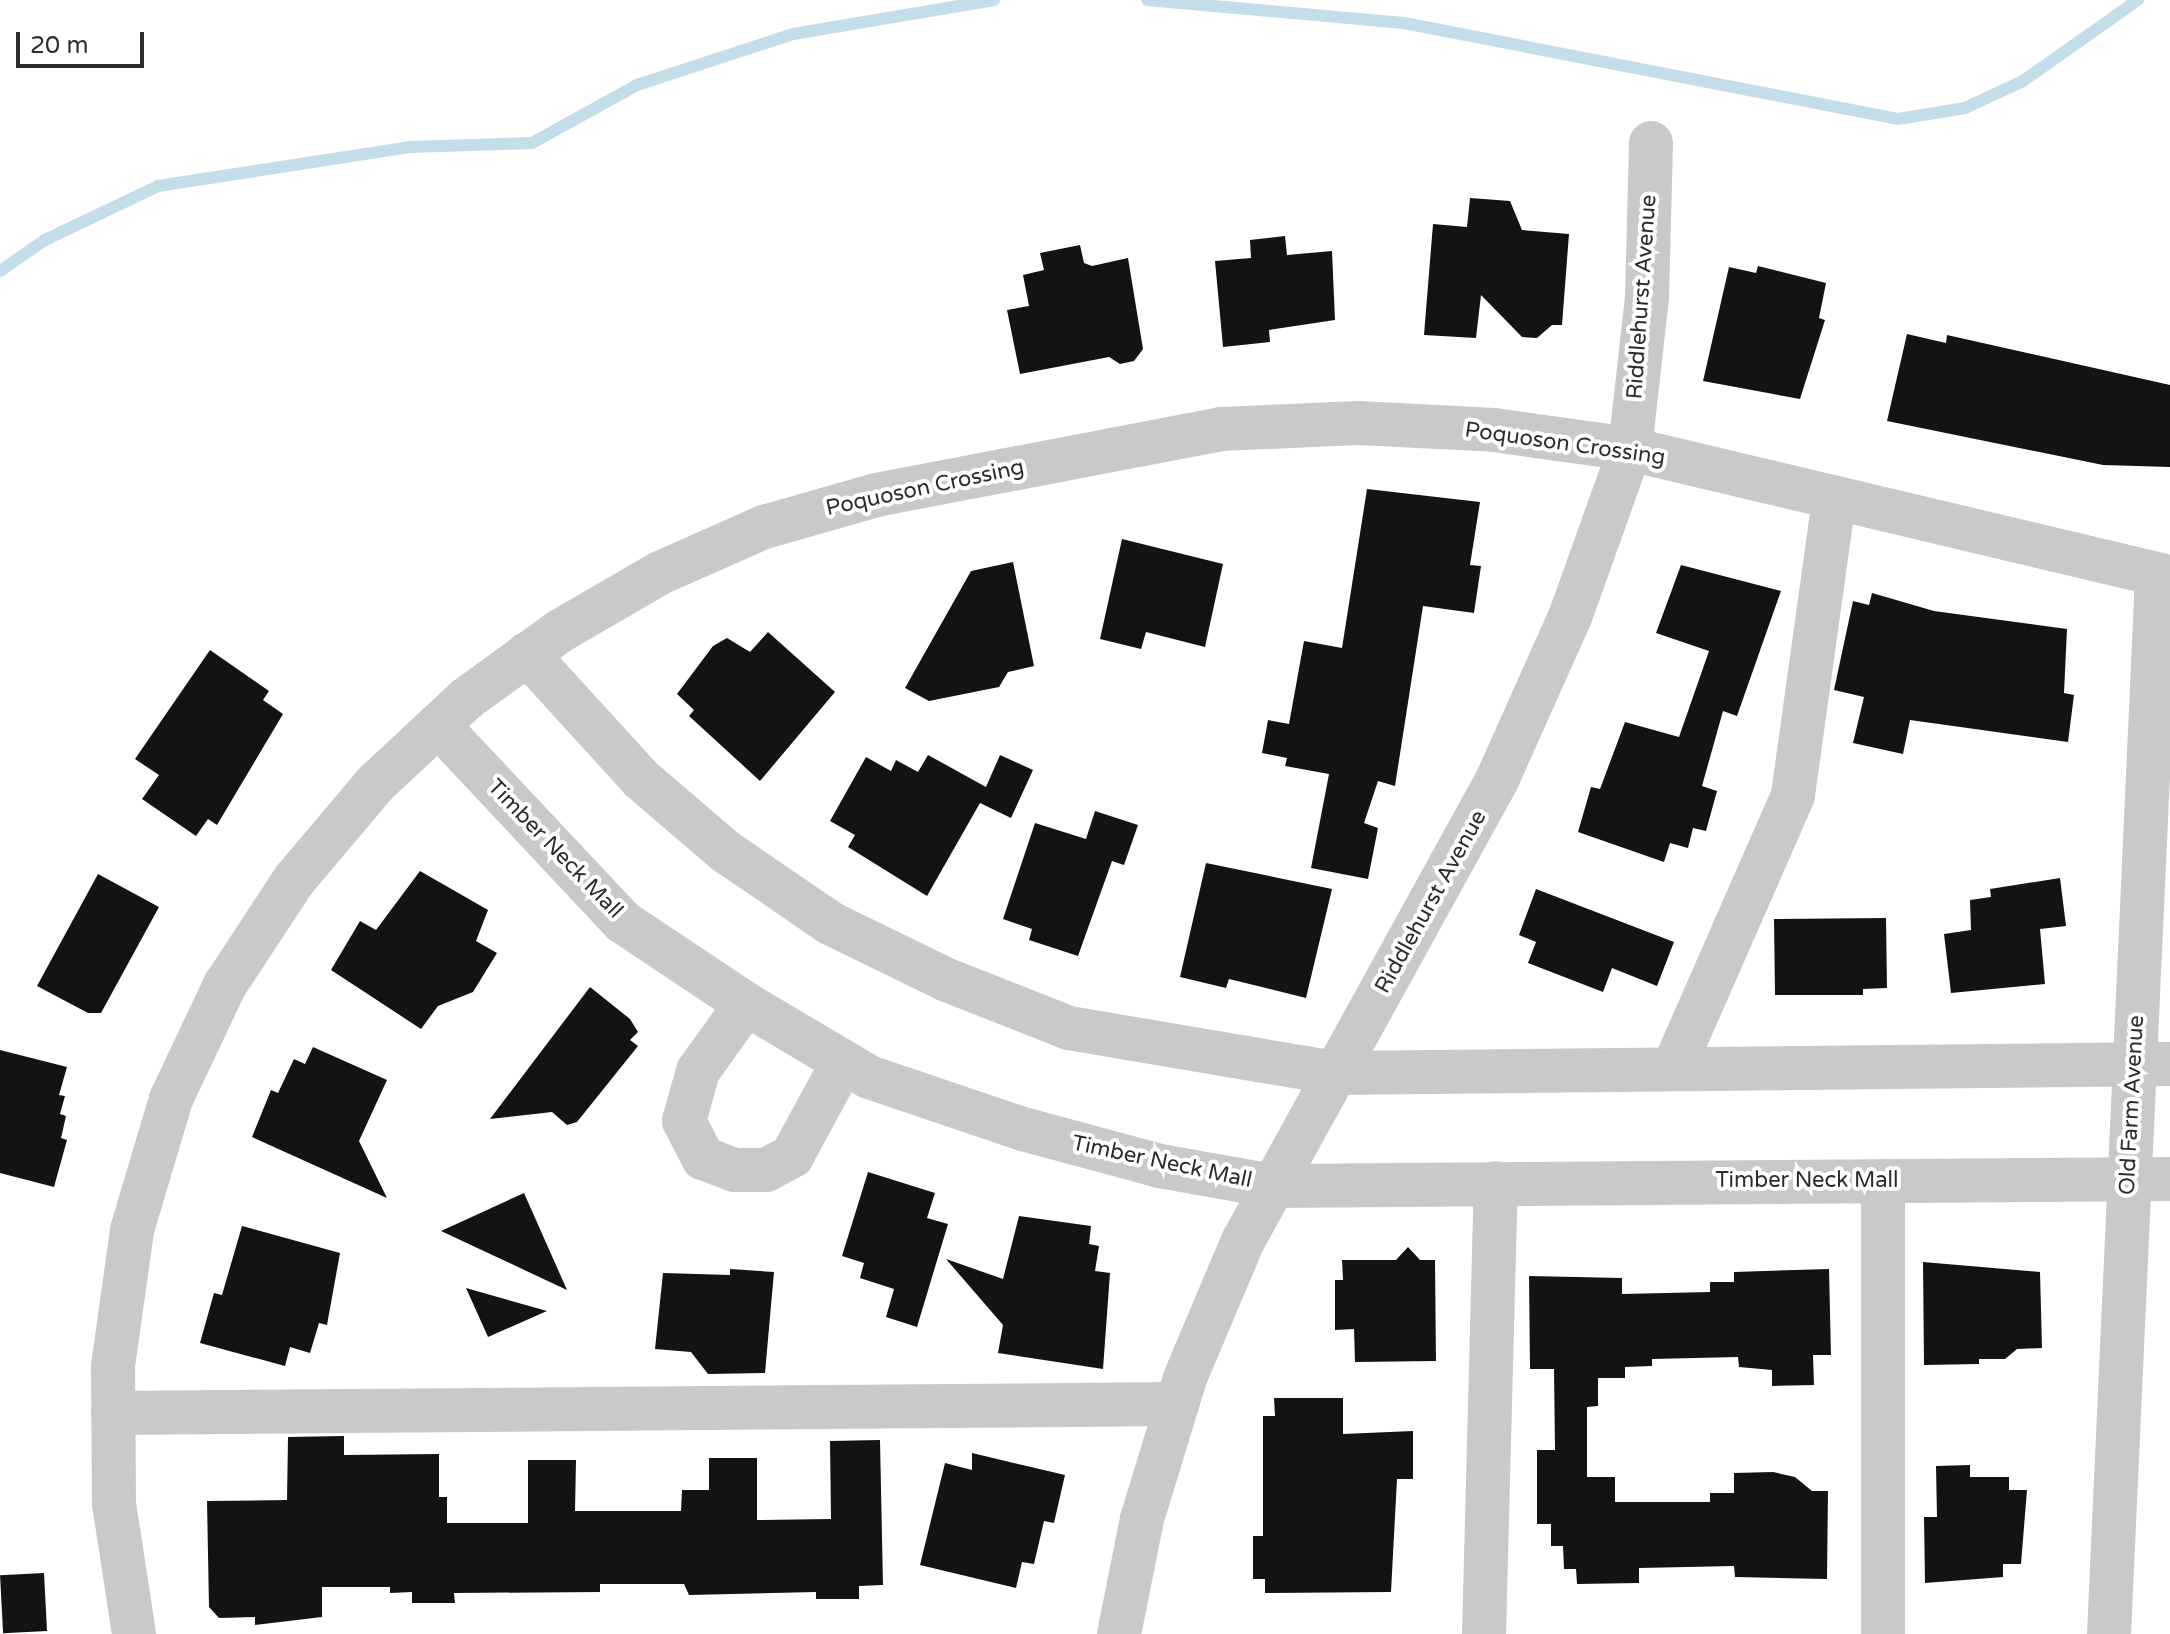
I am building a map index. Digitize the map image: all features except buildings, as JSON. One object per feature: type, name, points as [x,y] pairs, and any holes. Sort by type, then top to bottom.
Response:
[{"type":"street","name":"Riddlehurst Avenue","points":[[1119,1634],[1142,1519],[1177,1404],[1243,1241],[1497,780],[1570,617],[1630,449],[1647,297],[1651,143]]},
{"type":"street","name":"Poquoson Crossing","points":[[134,1634],[114,1504],[113,1413],[113,1366],[132,1230],[171,1099],[225,985],[294,880],[375,784],[438,725],[527,654],[660,573],[764,527],[876,495],[1221,429],[1358,423],[1494,430],[1630,449],[2163,577]]},
{"type":"street","points":[[1673,1069],[1793,795],[1834,499]]},
{"type":"street","name":"Old Farm Avenue","points":[[2109,1634],[2149,1179],[2163,577]]},
{"type":"street","points":[[527,654],[641,779],[725,851],[830,923],[947,980],[1069,1028],[1335,1073],[2152,1065]]},
{"type":"street","name":"Timber Neck Mall","points":[[438,725],[623,922],[746,1004],[869,1077],[1023,1129],[1160,1166],[1272,1186],[2149,1179]]},
{"type":"street","points":[[746,1004],[698,1071],[684,1121],[703,1158],[734,1170],[766,1170],[792,1156],[843,1062]]},
{"type":"street","points":[[1883,1181],[1883,1634]]},
{"type":"street","points":[[1484,1634],[1496,1183]]},
{"type":"street","points":[[113,1413],[1177,1404]]},
{"type":"waterway","points":[[0,271],[45,240],[158,186],[411,147],[532,143],[637,85],[793,34],[994,0]]},
{"type":"waterway","points":[[1147,0],[1404,23],[1898,119],[1965,108],[2023,81],[2138,0]]}]
